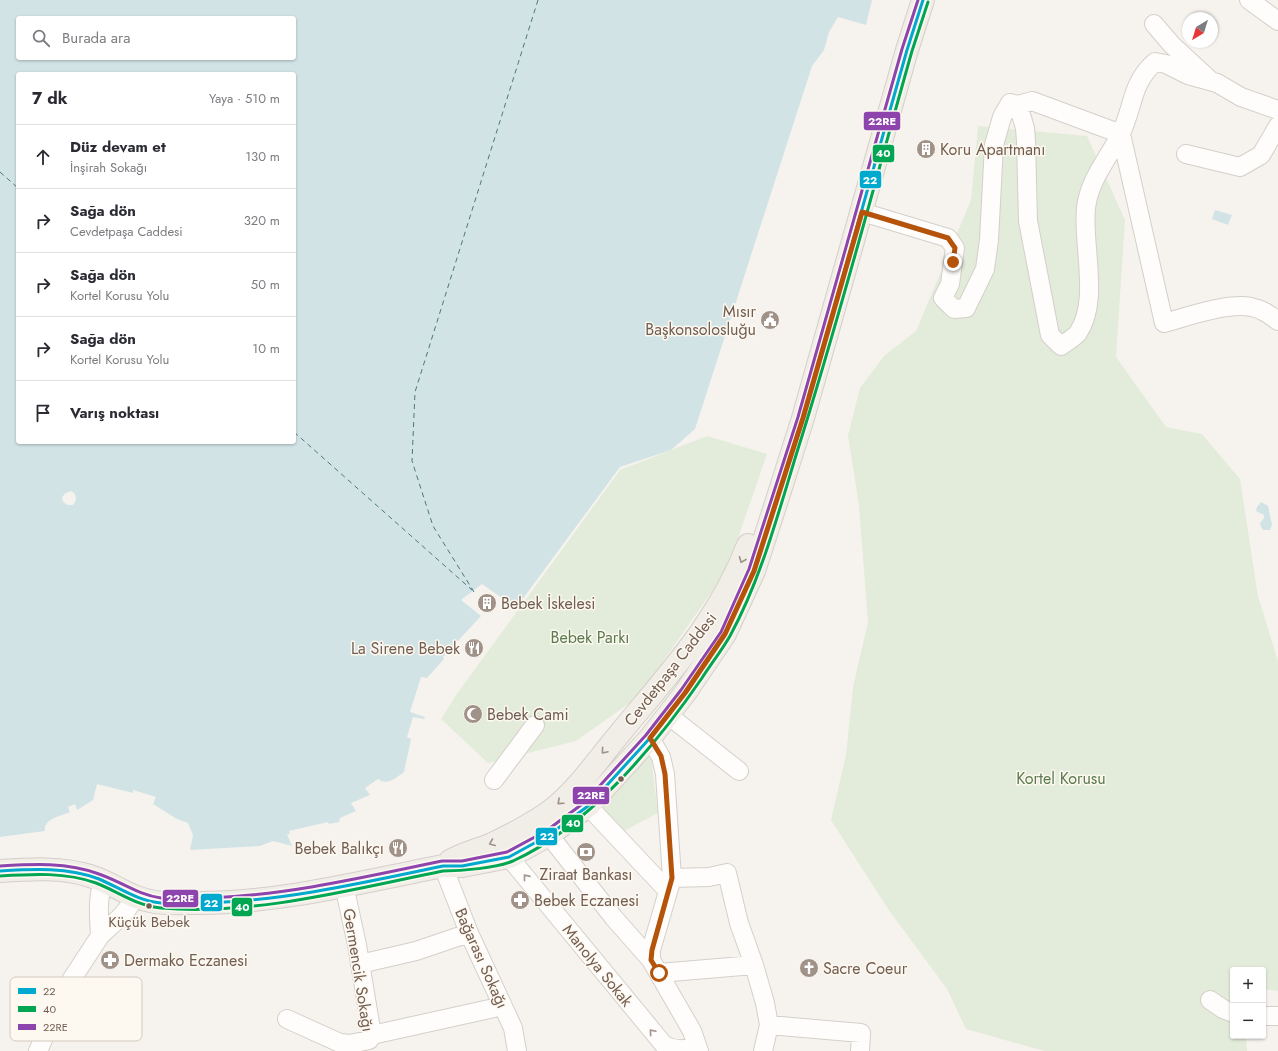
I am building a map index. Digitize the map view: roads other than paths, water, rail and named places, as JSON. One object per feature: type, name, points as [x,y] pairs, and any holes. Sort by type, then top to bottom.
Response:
[{"type":"main road","name":"Cevdetpaşa Caddesi","points":[[442,866],[457,857],[513,834],[544,827],[566,797],[665,679],[719,606],[739,568],[750,541],[798,386],[851,204],[891,58],[910,0]]},
{"type":"main road","name":"Cevdetpaşa Caddesi","points":[[0,871],[59,870],[80,873],[104,881],[134,897],[156,902],[227,903],[273,898],[442,866],[462,866],[509,857],[544,827],[592,802],[650,738],[685,693],[728,628],[754,571],[803,418],[907,50],[923,0]]},
{"type":"main road","points":[[665,679],[673,680],[679,683],[685,693]]},
{"type":"main road","points":[[629,721],[644,731],[650,738]]},
{"type":"main road","points":[[578,783],[579,791],[592,802]]},
{"type":"street","points":[[1249,0],[1278,21]]},
{"type":"street","points":[[1154,24],[1172,45],[1208,79],[1242,97],[1278,110]]},
{"type":"street","points":[[1018,106],[1025,128],[1028,221],[1050,335],[1061,346],[1077,334],[1086,316],[1090,276],[1086,209],[1090,187],[1121,134],[1136,86],[1145,71],[1155,62],[1166,64],[1188,76],[1217,84]]},
{"type":"street","points":[[862,212],[948,238],[955,248],[950,284],[942,298],[954,309],[966,308],[985,269],[990,240],[994,145],[1002,117],[1010,103],[1018,106],[1032,101],[1121,134]]},
{"type":"street","points":[[1186,154],[1240,167],[1262,155],[1278,126]]},
{"type":"street","points":[[1121,134],[1164,322],[1235,306],[1250,306],[1262,310],[1278,321]]},
{"type":"street","points":[[668,715],[739,771]]},
{"type":"street","points":[[494,780],[535,724]]},
{"type":"street","points":[[650,738],[661,756],[665,774],[670,885],[652,950],[655,966]]},
{"type":"street","points":[[592,802],[670,885]]},
{"type":"street","points":[[544,827],[614,918],[655,966],[692,1030],[698,1048]]},
{"type":"street","name":"Manolya Sokak","points":[[509,857],[664,1045],[672,1051],[698,1048]]},
{"type":"street","name":"Bağarası Sokağı","points":[[442,866],[469,934],[513,1028],[517,1051]]},
{"type":"street","points":[[670,885],[727,873],[739,923],[754,965],[769,1025],[763,1051]]},
{"type":"street","points":[[100,936],[98,910],[99,895],[104,881]]},
{"type":"street","name":"Germencik Sokağı","points":[[287,1020],[340,1043],[350,1044],[369,1040],[372,1035],[360,964],[344,885]]},
{"type":"street","points":[[73,977],[100,936],[131,905],[134,897]]},
{"type":"street","points":[[360,964],[416,951],[469,934]]},
{"type":"street","points":[[655,966],[754,965]]},
{"type":"street","points":[[1210,1000],[1230,1012]]},
{"type":"street","points":[[372,1035],[503,1006]]},
{"type":"street","points":[[1266,1016],[1278,1016]]},
{"type":"street","points":[[769,1025],[861,1032],[860,1051]]},
{"type":"street","points":[[38,1051],[43,1041]]},
{"type":"street","points":[[48,1041],[48,1051]]},
{"type":"place","name":"Koru Apartmanı","points":[[926,149]]},
{"type":"place","name":"Mısır Başkonsolosluğu","points":[[770,320]]},
{"type":"place","name":"Bebek İskelesi","points":[[487,603]]},
{"type":"place","name":"La Sirene Bebek","points":[[474,648]]},
{"type":"place","name":"Bebek Cami","points":[[473,714]]},
{"type":"place","name":"Bebek Balıkçı","points":[[398,848]]},
{"type":"place","name":"Ziraat Bankası","points":[[586,852]]},
{"type":"place","name":"Bebek Eczanesi","points":[[520,900]]},
{"type":"place","name":"Küçük Bebek","points":[[149,906]]},
{"type":"place","name":"Dermako Eczanesi","points":[[110,960]]},
{"type":"place","name":"Sacre Coeur","points":[[809,968]]},
{"type":"park label","name":"Bebek Parkı","points":[[590,637]]},
{"type":"park label","name":"Kortel Korusu","points":[[1061,778]]}]
